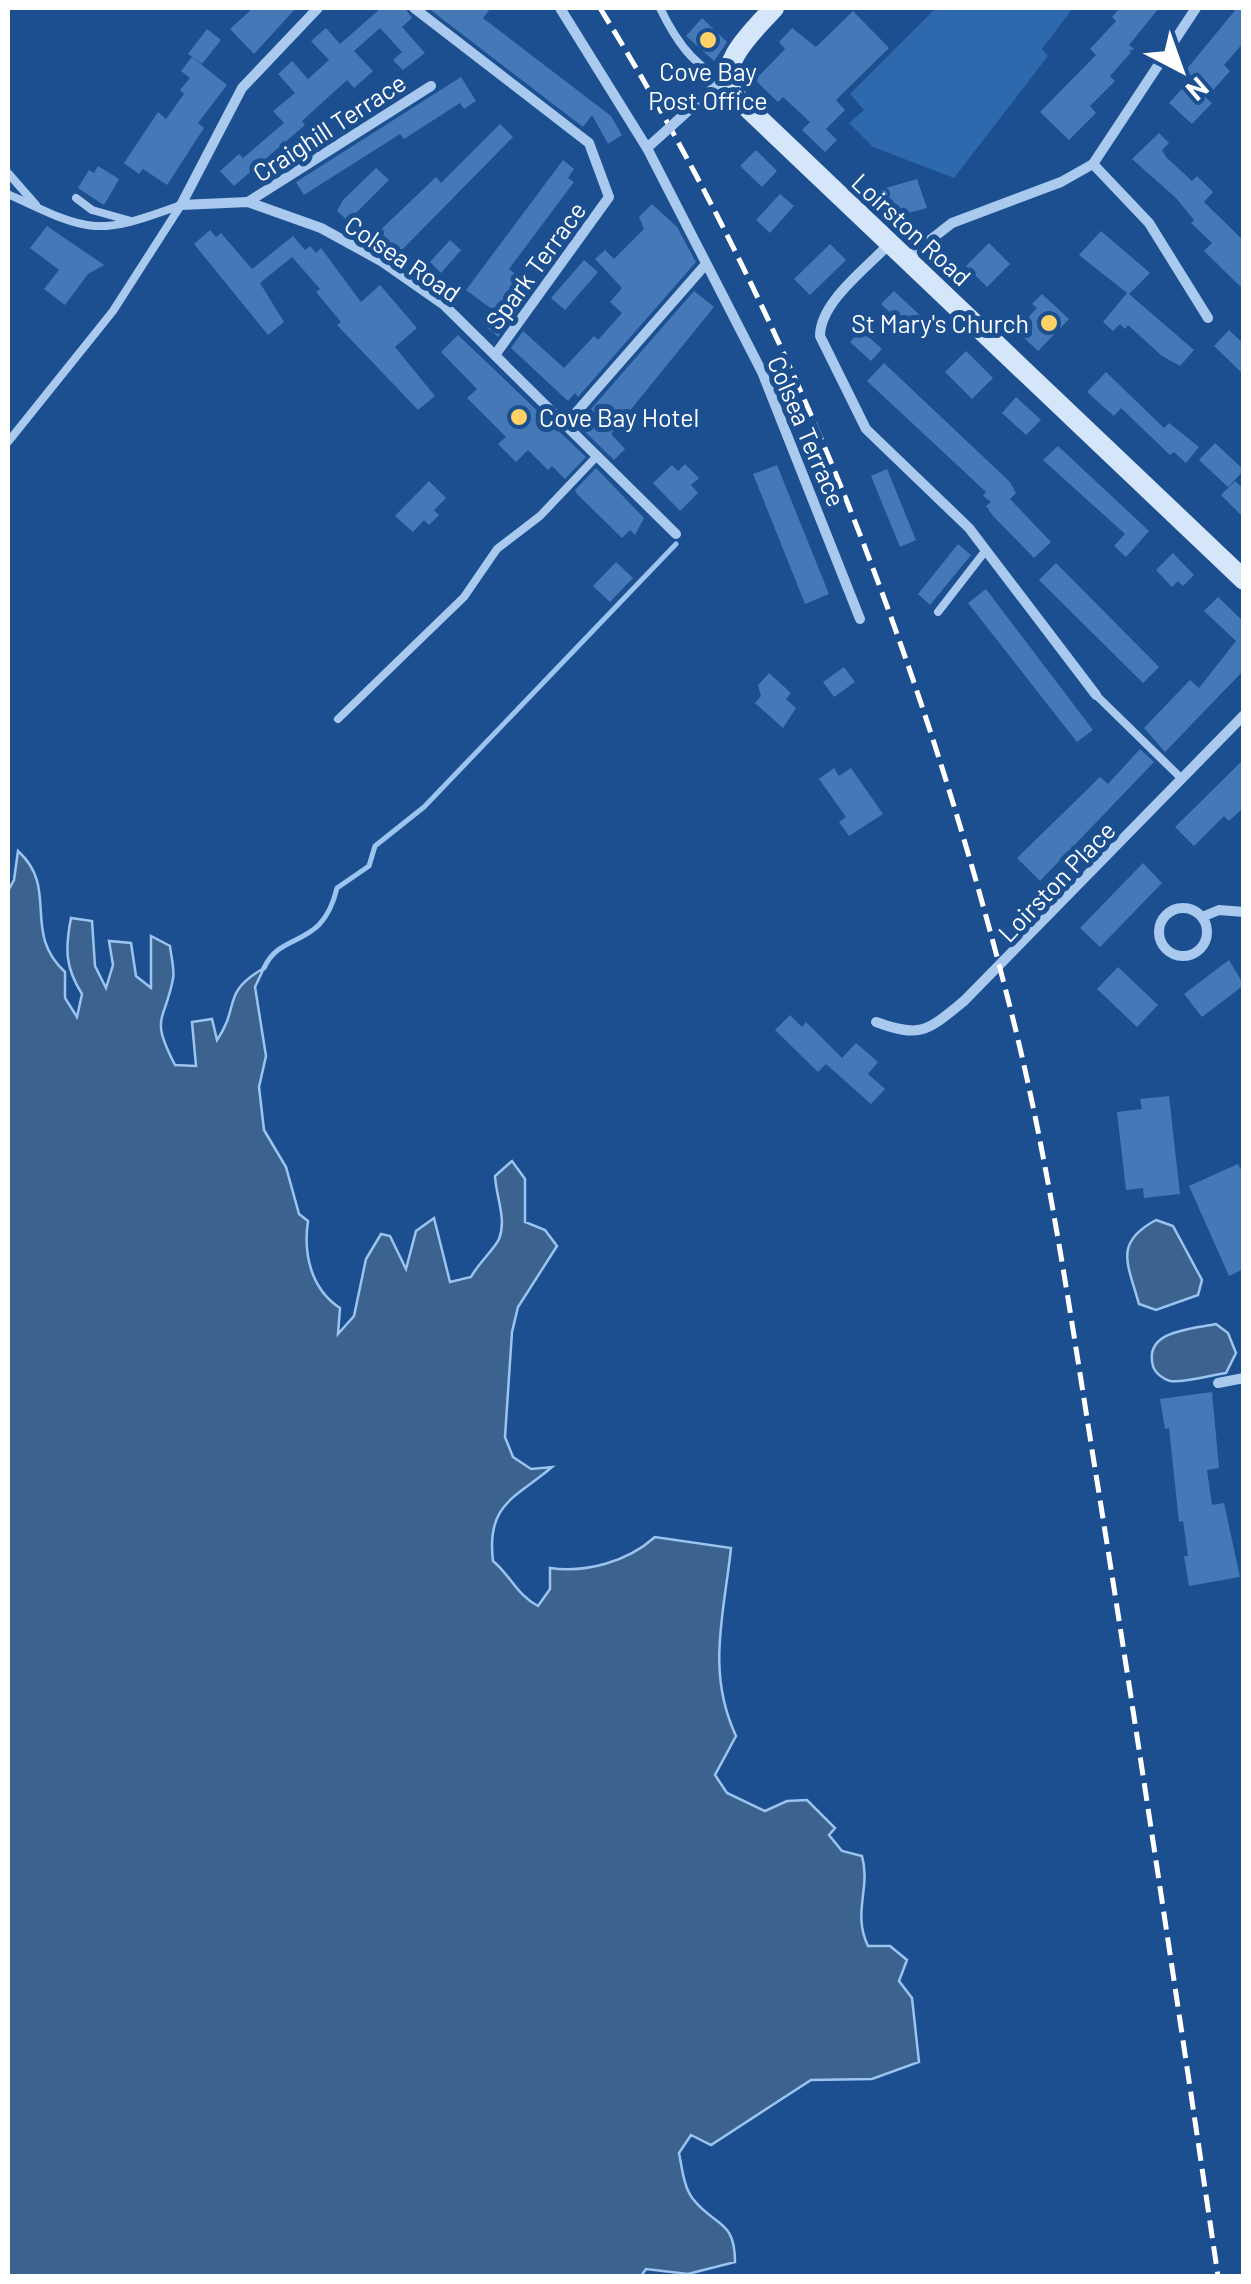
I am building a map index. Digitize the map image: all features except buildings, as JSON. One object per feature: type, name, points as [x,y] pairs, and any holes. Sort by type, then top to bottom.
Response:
[{"type":"street","points":[[181,206],[242,88],[318,8]]},
{"type":"street","name":"Spark Terrace","points":[[414,8],[590,143],[609,197],[495,355]]},
{"type":"street","points":[[560,8],[647,148],[706,264],[566,424]]},
{"type":"street","points":[[647,148],[726,77],[731,61],[774,8]]},
{"type":"street","points":[[907,258],[952,224],[1061,182],[1093,164],[1196,8]]},
{"type":"street","name":"Loirston Road","points":[[726,77],[734,95],[1244,580]]},
{"type":"street","points":[[408,81],[418,93]]},
{"type":"street","name":"Craighill Terrace","points":[[248,202],[431,86]]},
{"type":"street","points":[[1093,164],[1150,224],[1208,318]]},
{"type":"street","name":"Colsea Road","points":[[181,206],[248,202],[360,248],[444,305],[676,534]]},
{"type":"street","points":[[890,243],[830,307],[820,322],[820,336],[866,429],[969,528],[1096,695]]},
{"type":"street","name":"Colsea Terrace","points":[[706,264],[762,372],[860,619]]},
{"type":"street","name":"Loirston Place","points":[[876,1022],[908,1034],[928,1029],[1025,943],[1244,715]]},
{"type":"street","points":[[1187,908],[1202,917],[1204,942],[1192,954],[1174,954],[1162,943],[1160,926],[1170,912],[1187,908]]},
{"type":"street","points":[[1202,917],[1219,910],[1244,912]]},
{"type":"street","points":[[1218,1383],[1244,1378]]},
{"type":"lane","points":[[660,8],[683,48],[708,70],[726,77]]},
{"type":"lane","points":[[8,173],[40,209]]},
{"type":"lane","points":[[8,194],[92,230],[135,222],[181,206]]},
{"type":"lane","points":[[76,198],[92,210],[135,222]]},
{"type":"lane","points":[[8,442],[112,311],[181,206]]},
{"type":"lane","points":[[338,720],[464,597],[497,549],[540,516],[598,456]]},
{"type":"lane","points":[[938,612],[986,550]]},
{"type":"lane","points":[[1096,695],[1182,779]]},
{"type":"shaded area","points":[[936,8],[1073,8],[1042,49],[1048,56],[954,178],[873,147],[849,123],[864,110],[850,94]]},
{"type":"shaded area","points":[[18,851],[37,880],[45,941],[65,972],[65,998],[77,1017],[82,994],[68,958],[71,918],[92,921],[95,966],[106,988],[113,965],[109,941],[131,943],[136,976],[151,988],[151,936],[170,946],[173,975],[161,1028],[175,1065],[196,1066],[192,1022],[212,1019],[217,1040],[241,985],[264,968],[255,987],[266,1056],[259,1087],[264,1130],[286,1167],[299,1214],[308,1221],[311,1270],[322,1291],[340,1308],[338,1334],[354,1316],[366,1259],[381,1234],[390,1236],[406,1269],[416,1231],[434,1218],[450,1282],[471,1277],[501,1231],[495,1176],[512,1161],[525,1179],[525,1222],[545,1230],[557,1246],[518,1307],[512,1332],[505,1437],[513,1457],[531,1469],[552,1467],[506,1504],[494,1526],[492,1542],[493,1561],[525,1596],[538,1606],[550,1589],[550,1568],[606,1564],[655,1537],[731,1548],[719,1666],[727,1712],[736,1736],[715,1775],[727,1793],[765,1811],[787,1801],[807,1800],[835,1828],[829,1835],[842,1851],[862,1856],[864,1934],[868,1946],[890,1946],[907,1960],[899,1981],[912,1998],[919,2062],[872,2079],[811,2080],[711,2145],[691,2135],[679,2153],[685,2184],[701,2208],[728,2231],[735,2262],[688,2274],[646,2269],[641,2276],[8,2276],[8,891],[14,880]]},
{"type":"shaded area","points":[[1156,1220],[1173,1226],[1202,1280],[1198,1295],[1156,1310],[1139,1304],[1127,1256],[1134,1237]]},
{"type":"shaded area","points":[[1216,1324],[1228,1333],[1236,1353],[1226,1373],[1170,1381],[1156,1371],[1152,1354],[1162,1338]]},
{"type":"waterway","points":[[264,968],[281,948],[322,922],[337,888],[369,866],[375,846],[424,807],[676,544]]},
{"type":"railway","points":[[600,8],[668,124],[790,366],[891,618],[975,877],[1024,1066],[1059,1246],[1218,2276]]},
{"type":"place","name":"Cove Bay Post Office","points":[[708,40]]},
{"type":"place","name":"St Mary's Church","points":[[1049,323]]},
{"type":"place","name":"Cove Bay Hotel","points":[[519,417]]}]
